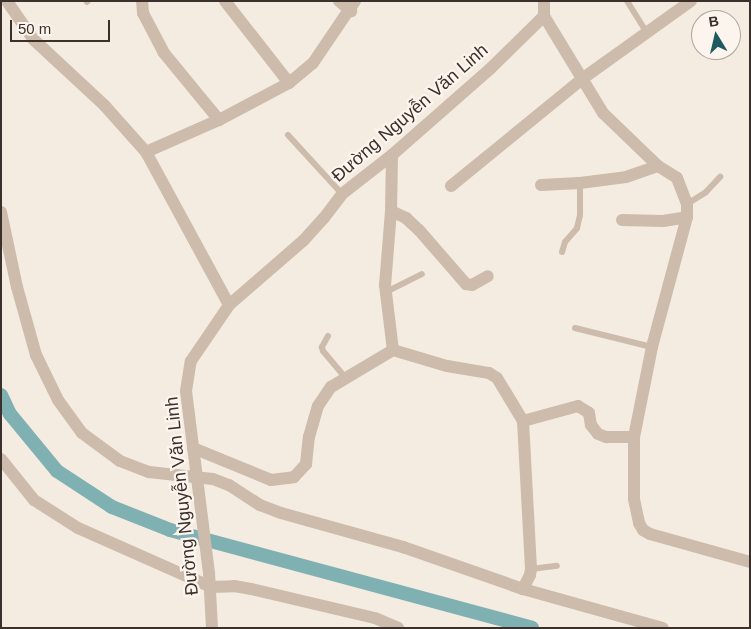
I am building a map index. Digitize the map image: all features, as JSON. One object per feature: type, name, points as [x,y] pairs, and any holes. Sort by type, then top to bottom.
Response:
[{"type":"street","points":[[7,1],[33,39],[105,106],[146,152],[228,305]]},
{"type":"street","points":[[142,1],[143,13],[164,53],[219,120]]},
{"type":"street","points":[[224,1],[289,83]]},
{"type":"street","points":[[146,152],[219,120],[289,83],[313,62],[353,6],[339,1]]},
{"type":"street","points":[[544,1],[544,16],[603,112],[658,166],[677,178],[687,211],[652,347],[634,437],[634,499],[639,523],[643,530],[650,534],[750,562]]},
{"type":"street","points":[[451,186],[582,79],[691,1]]},
{"type":"street","name":"Đường Nguyễn Văn Linh","points":[[212,628],[211,588],[186,391],[191,361],[228,305],[303,241],[342,194],[392,155],[490,69],[544,16]]},
{"type":"street","points":[[392,155],[386,292],[393,350]]},
{"type":"street","points":[[541,185],[580,183],[626,177],[658,166]]},
{"type":"street","points":[[391,211],[406,218],[419,230],[466,284],[472,285],[488,276]]},
{"type":"street","points":[[622,220],[663,221],[687,211]]},
{"type":"street","points":[[1,212],[17,286],[36,355],[58,400],[82,433],[120,461],[149,472],[197,476],[229,485],[260,505],[281,513],[403,546],[523,589],[663,628]]},
{"type":"street","points":[[193,448],[271,480],[294,477],[306,464],[309,437],[318,406],[331,387],[393,350],[447,366],[488,373],[497,378],[523,421],[531,569],[523,589]]},
{"type":"street","points":[[523,421],[578,406],[589,413],[591,425],[598,434],[606,437],[634,437]]},
{"type":"street","points":[[1,459],[34,500],[78,528],[211,588],[234,586],[251,589],[375,618],[398,628]]},
{"type":"lane","points":[[626,1],[646,32]]},
{"type":"lane","points":[[288,135],[342,194]]},
{"type":"lane","points":[[687,211],[720,177]]},
{"type":"lane","points":[[562,252],[565,242],[577,228],[580,215],[580,183]]},
{"type":"lane","points":[[386,292],[422,274]]},
{"type":"lane","points":[[576,328],[652,347]]},
{"type":"lane","points":[[328,336],[322,347],[323,351],[346,377]]},
{"type":"lane","points":[[531,569],[557,566]]},
{"type":"waterway","points":[[1,395],[10,414],[57,471],[112,507],[170,530],[532,628]]}]
